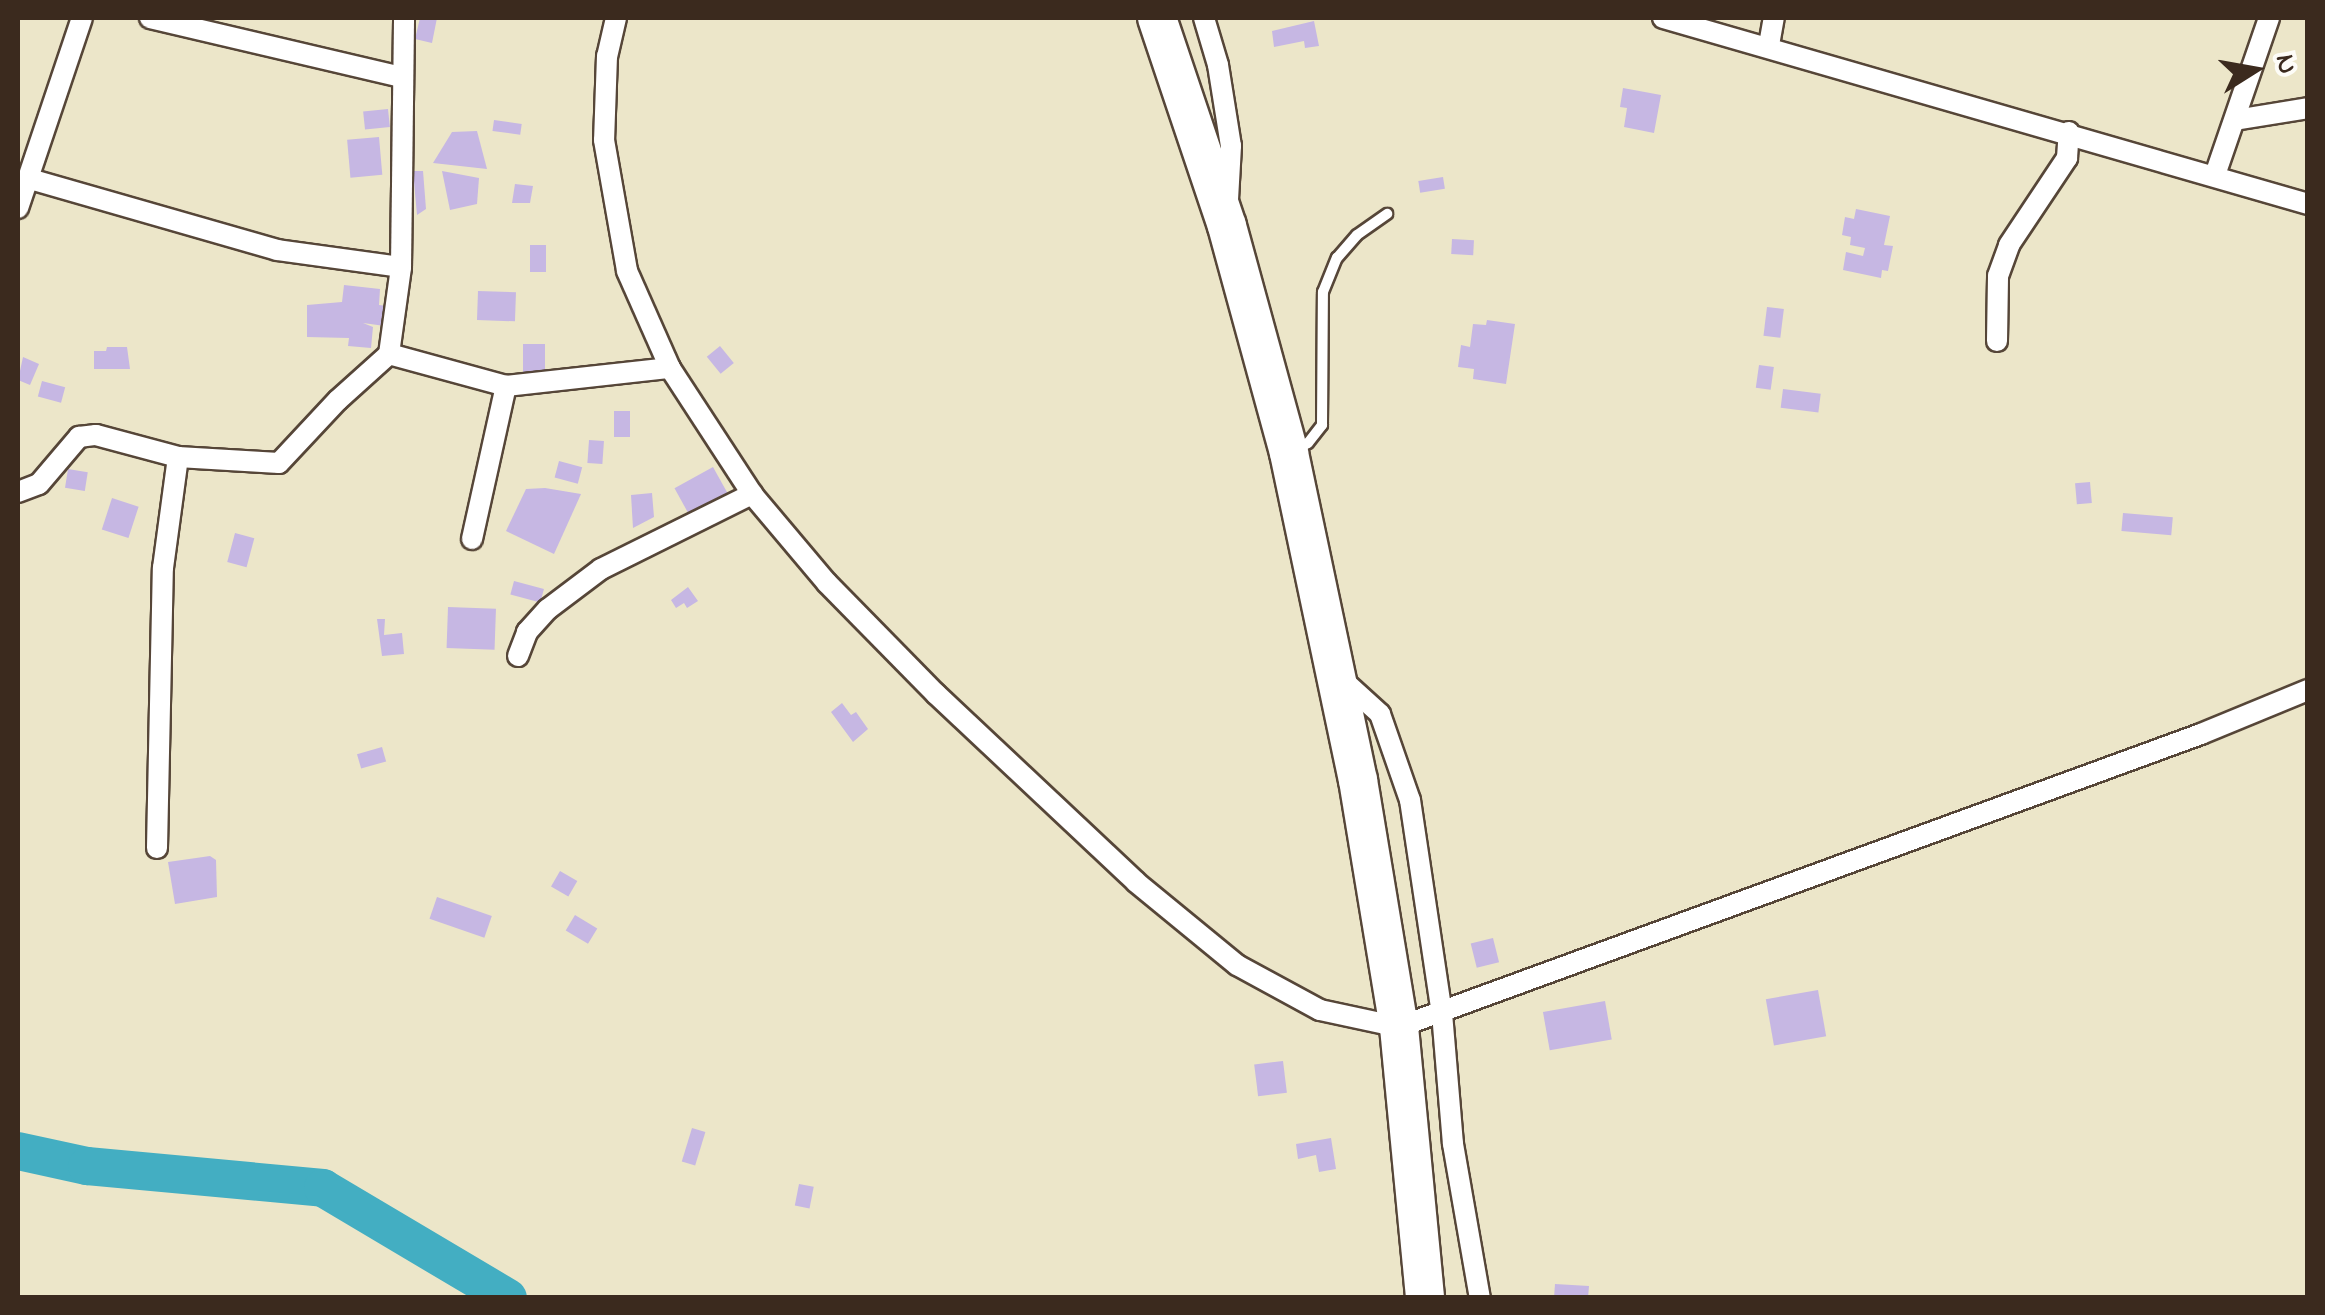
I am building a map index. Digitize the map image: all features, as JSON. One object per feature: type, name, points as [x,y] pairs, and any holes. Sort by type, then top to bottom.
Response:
[{"type":"highway","points":[[1157,18],[1227,226],[1289,454],[1336,674],[1358,780],[1399,1027],[1426,1298]]},
{"type":"street","points":[[18,208],[82,18]]},
{"type":"street","points":[[150,18],[402,76]]},
{"type":"street","points":[[18,492],[39,484],[79,437],[96,436],[178,456],[280,463],[338,400],[389,354],[401,267],[404,18]]},
{"type":"street","points":[[616,18],[607,56],[604,140],[627,271],[670,368],[752,494],[827,582],[936,694],[1151,894],[1237,966],[1320,1010],[1399,1027],[2201,734],[2308,690]]},
{"type":"street","points":[[1204,18],[1218,65],[1231,146],[1227,226]]},
{"type":"street","points":[[1663,18],[1769,45],[2069,132],[2114,150],[2308,204]]},
{"type":"street","points":[[1769,45],[1774,18]]},
{"type":"street","points":[[2215,175],[2269,18]]},
{"type":"street","points":[[2235,120],[2308,108]]},
{"type":"street","points":[[1998,341],[1998,276],[2009,245],[2068,158],[2069,132]]},
{"type":"street","points":[[30,179],[276,250],[401,267]]},
{"type":"street","points":[[389,354],[506,386],[670,368]]},
{"type":"street","points":[[472,539],[506,386]]},
{"type":"street","points":[[157,848],[163,568],[178,456]]},
{"type":"street","points":[[518,656],[528,632],[548,610],[601,569],[752,494]]},
{"type":"street","points":[[1336,674],[1380,714],[1396,750],[1417,839],[1442,1013],[1453,1144],[1480,1298]]},
{"type":"lane","points":[[1289,454],[1308,442],[1322,425],[1323,292],[1337,258],[1357,235],[1386,214]]},
{"type":"building","points":[[420,18],[437,18],[432,43],[415,39]]},
{"type":"building","points":[[1314,21],[1319,46],[1305,48],[1304,41],[1274,47],[1272,31]]},
{"type":"building","points":[[1623,88],[1661,95],[1654,133],[1624,127],[1627,108],[1620,107]]},
{"type":"building","points":[[388,109],[390,127],[365,130],[363,112]]},
{"type":"building","points":[[494,120],[522,124],[520,135],[492,131]]},
{"type":"building","points":[[477,131],[487,169],[433,163],[452,132]]},
{"type":"building","points":[[379,137],[382,175],[350,178],[347,140]]},
{"type":"building","points":[[413,171],[423,171],[426,209],[417,215]]},
{"type":"building","points":[[442,171],[479,178],[477,204],[450,210]]},
{"type":"building","points":[[1443,177],[1445,189],[1420,193],[1418,181]]},
{"type":"building","points":[[515,184],[533,186],[530,203],[512,203]]},
{"type":"building","points":[[1856,209],[1890,216],[1884,245],[1893,246],[1888,271],[1882,270],[1881,278],[1843,270],[1846,252],[1863,256],[1865,248],[1850,245],[1851,237],[1842,235],[1845,217],[1854,219]]},
{"type":"building","points":[[1452,239],[1474,240],[1473,255],[1451,254]]},
{"type":"building","points":[[530,245],[546,245],[546,272],[530,272]]},
{"type":"building","points":[[344,285],[380,289],[379,305],[387,306],[385,326],[363,323],[373,327],[371,348],[348,346],[349,338],[307,337],[307,305],[342,302]]},
{"type":"building","points":[[478,291],[516,292],[515,321],[477,320]]},
{"type":"building","points":[[1767,307],[1784,309],[1780,338],[1763,336]]},
{"type":"building","points":[[1487,320],[1515,324],[1506,384],[1473,379],[1474,369],[1458,367],[1461,345],[1470,347],[1473,324],[1486,325]]},
{"type":"building","points":[[523,344],[545,344],[545,373],[523,373]]},
{"type":"building","points":[[720,346],[734,363],[721,374],[707,357]]},
{"type":"building","points":[[107,347],[127,347],[130,369],[94,369],[94,351],[106,351]]},
{"type":"building","points":[[23,357],[39,364],[30,385],[18,380]]},
{"type":"building","points":[[1759,365],[1774,367],[1771,390],[1756,388]]},
{"type":"building","points":[[42,381],[65,387],[61,403],[38,396]]},
{"type":"building","points":[[1783,389],[1821,394],[1818,412],[1781,408]]},
{"type":"building","points":[[614,411],[630,411],[630,437],[614,437]]},
{"type":"building","points":[[589,440],[604,441],[602,464],[587,463]]},
{"type":"building","points":[[559,461],[582,467],[578,484],[555,477]]},
{"type":"building","points":[[713,467],[728,494],[690,515],[675,488]]},
{"type":"building","points":[[68,469],[88,472],[85,491],[65,488]]},
{"type":"building","points":[[2090,482],[2092,503],[2077,504],[2075,483]]},
{"type":"building","points":[[526,489],[581,494],[554,554],[506,531]]},
{"type":"building","points":[[652,493],[654,517],[633,528],[631,495]]},
{"type":"building","points":[[112,498],[139,507],[128,538],[102,529]]},
{"type":"building","points":[[2123,513],[2173,517],[2171,535],[2121,531]]},
{"type":"building","points":[[235,533],[254,538],[247,567],[227,562]]},
{"type":"building","points":[[514,581],[544,589],[540,603],[510,595]]},
{"type":"building","points":[[688,587],[698,601],[687,608],[684,603],[676,608],[671,600]]},
{"type":"building","points":[[448,607],[496,609],[495,650],[447,648]]},
{"type":"building","points":[[377,619],[385,619],[384,635],[402,633],[404,654],[382,656]]},
{"type":"building","points":[[842,703],[851,715],[856,712],[868,729],[853,742],[831,712]]},
{"type":"building","points":[[382,747],[386,761],[361,769],[357,754]]},
{"type":"building","points":[[210,856],[216,860],[217,897],[175,904],[168,862]]},
{"type":"building","points":[[560,871],[577,881],[568,897],[551,887]]},
{"type":"building","points":[[437,897],[492,916],[484,938],[430,919]]},
{"type":"building","points":[[575,915],[597,928],[588,944],[566,930]]},
{"type":"building","points":[[1493,938],[1499,962],[1477,968],[1471,944]]},
{"type":"building","points":[[1818,990],[1826,1036],[1774,1045],[1766,999]]},
{"type":"building","points":[[1605,1001],[1612,1039],[1550,1050],[1543,1012]]},
{"type":"building","points":[[1283,1061],[1287,1093],[1258,1096],[1254,1065]]},
{"type":"building","points":[[692,1128],[705,1132],[695,1166],[682,1161]]},
{"type":"building","points":[[1331,1138],[1336,1169],[1319,1172],[1316,1155],[1298,1159],[1296,1144]]},
{"type":"building","points":[[799,1184],[814,1187],[810,1208],[795,1206]]},
{"type":"building","points":[[1555,1284],[1589,1286],[1588,1298],[1554,1298]]},
{"type":"waterway","points":[[18,1151],[87,1166],[323,1188],[508,1298]]}]
